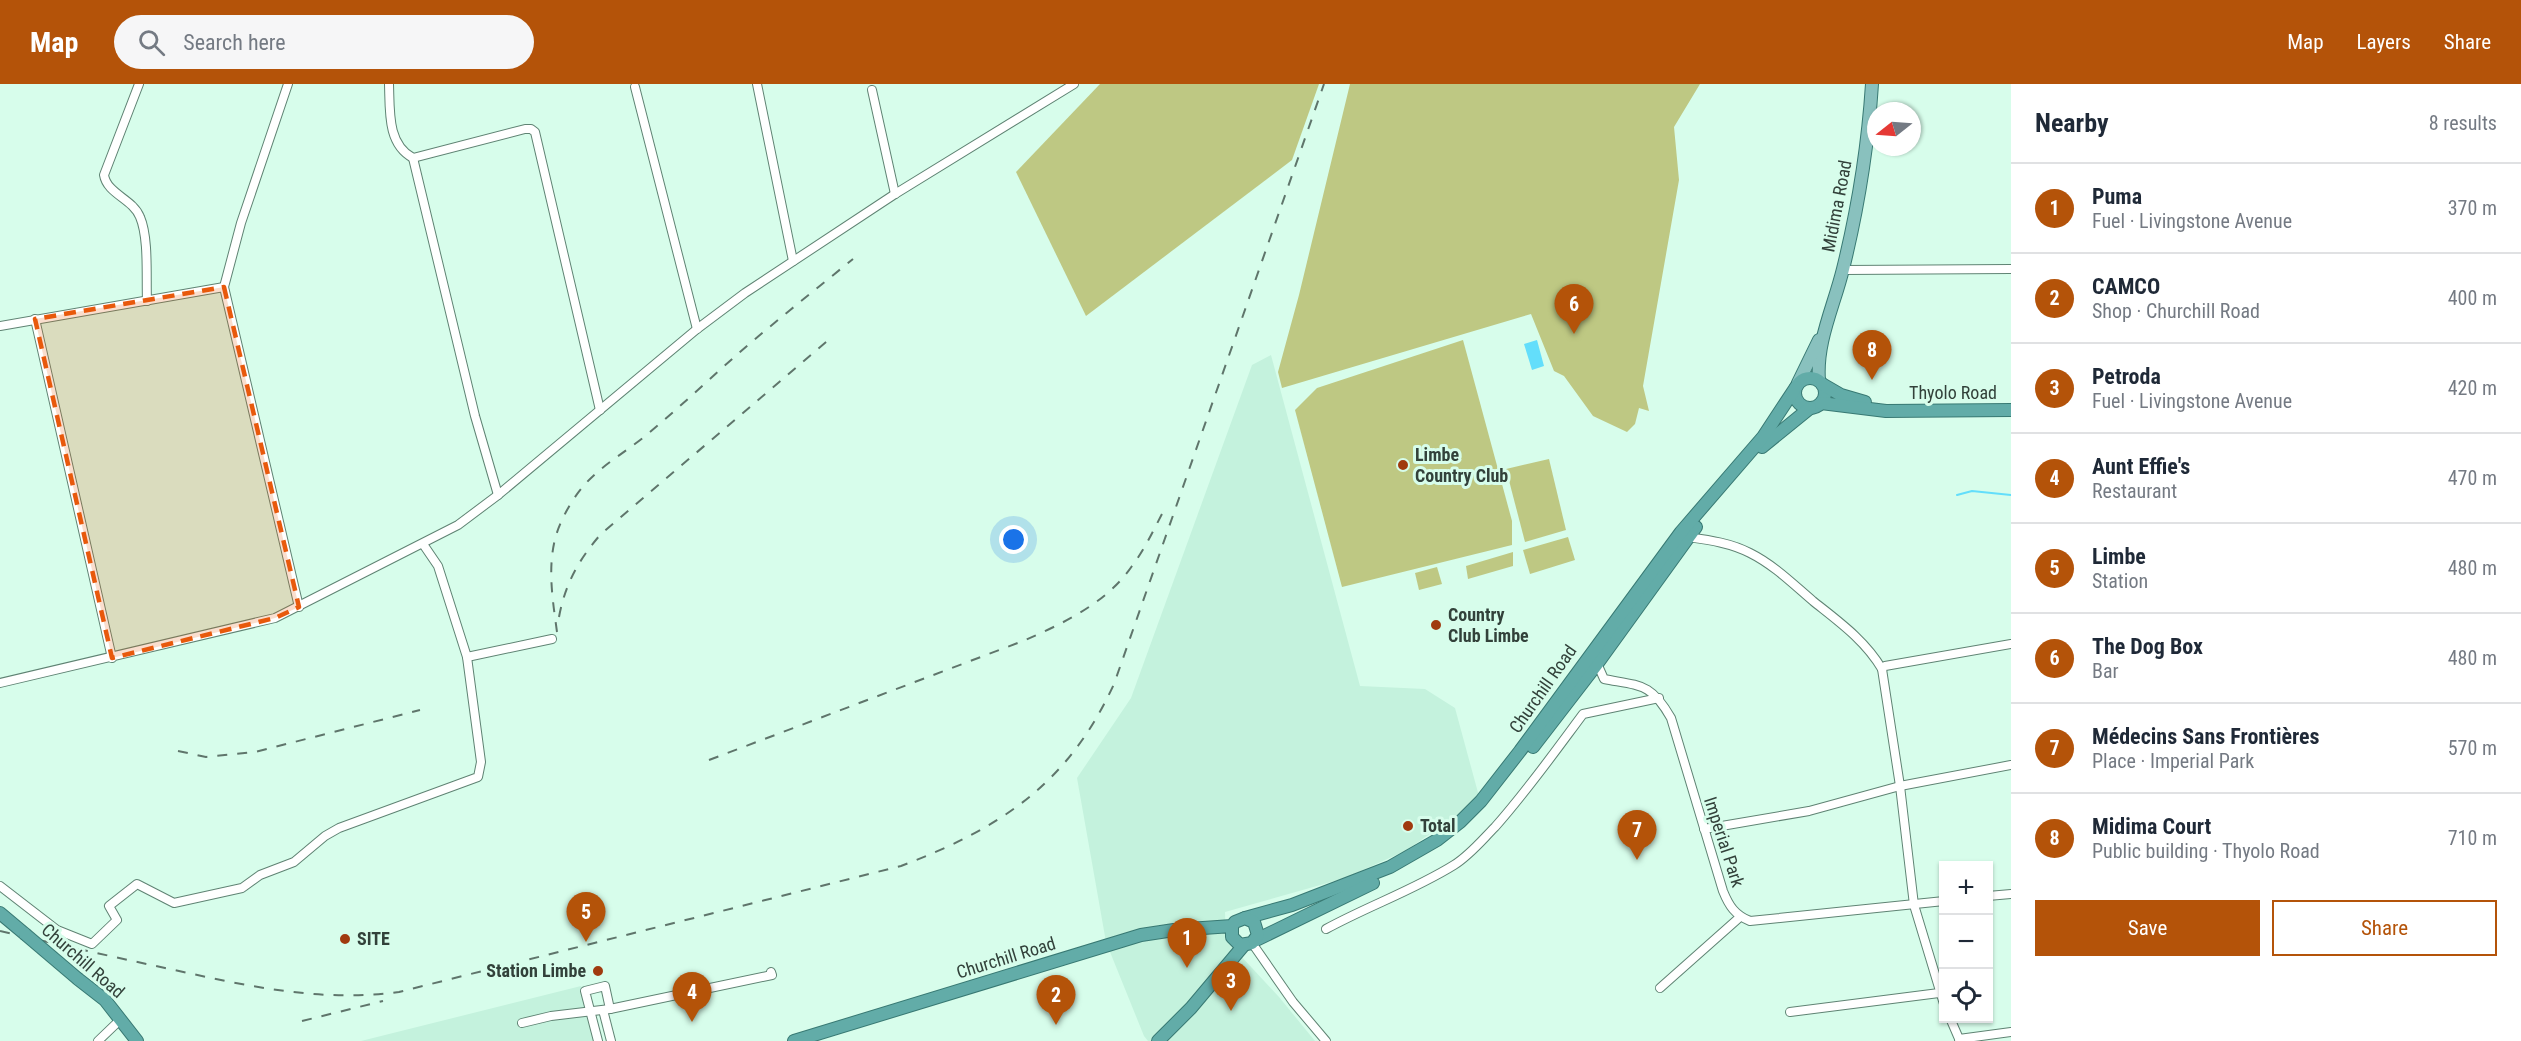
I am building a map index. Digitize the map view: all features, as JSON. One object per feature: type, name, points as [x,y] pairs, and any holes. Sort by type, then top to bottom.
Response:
[{"type":"highway","points":[[1806,378],[1821,382],[1825,392],[1815,405],[1799,403],[1796,398],[1797,385],[1806,378]]},
{"type":"highway","name":"Thyolo Road","points":[[1821,382],[1841,395],[1895,411]]},
{"type":"highway","name":"Churchill Road","points":[[794,1041],[1141,935],[1232,926],[1235,922],[1245,918],[1292,906],[1341,888],[1390,867],[1437,840],[1460,822],[1480,801],[1520,752],[1592,651],[1763,437],[1797,385]]},
{"type":"highway","name":"Thyolo Road","points":[[1815,405],[1895,411],[2011,410]]},
{"type":"highway","name":"Churchill Road","points":[[1251,943],[1412,862],[1441,846],[1465,827],[1506,781],[1597,664],[1684,535],[1767,442],[1815,405]]},
{"type":"highway","name":"Churchill Road","points":[[0,913],[105,1000],[137,1041]]},
{"type":"highway","points":[[1158,1041],[1251,943],[1257,926],[1245,918]]},
{"type":"highway","points":[[1232,926],[1232,937],[1236,942],[1251,943]]},
{"type":"main road","name":"Midima Road","points":[[1821,382],[1818,363],[1824,332],[1843,270],[1862,180],[1872,84]]},
{"type":"main road","name":"Midima Road","points":[[1797,385],[1812,351],[1824,332]]},
{"type":"street","points":[[139,84],[104,175],[108,185],[132,205],[140,215],[144,229],[147,301]]},
{"type":"street","points":[[288,84],[240,223],[224,287],[299,607]]},
{"type":"street","points":[[389,84],[391,121],[396,144],[402,152],[413,158],[525,129],[535,132],[600,410]]},
{"type":"street","points":[[757,84],[793,261]]},
{"type":"street","points":[[0,683],[275,618],[458,525],[498,495],[698,329],[793,261],[1074,84]]},
{"type":"street","points":[[635,87],[698,329]]},
{"type":"street","points":[[872,90],[896,194]]},
{"type":"street","points":[[413,158],[475,416],[498,495]]},
{"type":"street","points":[[1843,270],[2011,269]]},
{"type":"street","points":[[0,326],[224,287]]},
{"type":"street","points":[[34,319],[111,658]]},
{"type":"street","points":[[1684,535],[1728,544],[1772,566],[1857,638],[1875,657],[1882,669],[1900,786],[1914,905],[1939,993],[1790,1012]]},
{"type":"street","points":[[0,886],[57,930],[92,944],[117,920],[109,906],[137,884],[174,903],[242,888],[260,875],[294,862],[325,836],[339,828],[471,782],[478,777],[481,770],[467,657],[438,566],[423,544]]},
{"type":"street","points":[[467,657],[552,639]]},
{"type":"street","points":[[1882,669],[1886,666],[2011,644]]},
{"type":"street","points":[[1592,651],[1604,679],[1637,685],[1652,691],[1659,698]]},
{"type":"street","points":[[1326,928],[1362,909],[1407,891],[1456,864],[1477,846],[1517,802],[1583,714],[1659,698]]},
{"type":"street","name":"Imperial Park","points":[[1659,698],[1671,718],[1723,891],[1734,912],[1740,917]]},
{"type":"street","points":[[1704,830],[1809,811],[1900,786],[2011,765]]},
{"type":"street","points":[[1993,896],[2011,894]]},
{"type":"street","points":[[1660,988],[1740,917],[1750,921],[1939,902]]},
{"type":"street","points":[[1251,943],[1293,1002],[1326,1041]]},
{"type":"street","points":[[522,1023],[551,1016],[607,1010],[772,975],[771,972]]},
{"type":"street","points":[[598,1041],[585,991],[605,986],[611,1041]]},
{"type":"street","points":[[99,1041],[121,1019]]},
{"type":"street","points":[[1952,1023],[1959,1040],[2011,1032]]},
{"type":"highlighted area","points":[[224,287],[299,607],[275,618],[112,658],[35,319]]},
{"type":"shaded area","points":[[1271,355],[1360,686],[1425,689],[1455,708],[1480,800],[1405,851],[1345,878],[1225,912],[1226,940],[1279,997],[1315,1041],[1148,1041],[1106,942],[1077,778],[1131,698],[1252,365]]},
{"type":"shaded area","points":[[581,986],[595,1041],[361,1041]]},
{"type":"green space","points":[[1100,84],[1319,84],[1292,160],[1086,316],[1016,172]]},
{"type":"green space","points":[[1350,84],[1700,84],[1674,127],[1679,180],[1643,386],[1649,411],[1639,408],[1635,424],[1627,432],[1593,416],[1564,376],[1554,371],[1531,314],[1282,388],[1278,372]]},
{"type":"green space","name":"Limbe Country Club","points":[[1463,340],[1512,521],[1512,545],[1342,587],[1295,410],[1317,388]]},
{"type":"green space","points":[[1549,459],[1566,530],[1525,542],[1506,469]]},
{"type":"green space","points":[[1568,537],[1575,560],[1530,574],[1523,550]]},
{"type":"green space","points":[[1513,552],[1513,566],[1468,579],[1466,566]]},
{"type":"green space","points":[[1437,567],[1442,584],[1419,590],[1415,573]]},
{"type":"water","points":[[1537,340],[1544,366],[1532,370],[1524,344]]},
{"type":"waterway","points":[[1957,495],[1972,491],[2011,495]]},
{"type":"railway","points":[[0,931],[252,986],[310,994],[369,995],[399,992],[901,866],[970,836],[1000,818],[1053,776],[1096,719],[1114,684],[1324,84]]},
{"type":"railway","points":[[557,632],[551,575],[553,547],[562,520],[579,492],[597,472],[644,437],[754,340],[853,259]]},
{"type":"railway","points":[[559,617],[574,572],[601,534],[832,337]]},
{"type":"railway","points":[[709,760],[1023,641],[1068,620],[1097,602],[1122,579],[1141,553],[1164,510]]},
{"type":"railway","points":[[178,751],[206,757],[255,752],[420,710]]},
{"type":"railway","points":[[302,1021],[383,1001]]},
{"type":"place","name":"The Dog Box","points":[[1574,334]]},
{"type":"place","name":"Midima Court","points":[[1872,380]]},
{"type":"place","name":"Limbe Country Club","points":[[1403,465]]},
{"type":"place","name":"Country Club Limbe","points":[[1436,625]]},
{"type":"place","name":"Total","points":[[1408,826]]},
{"type":"place","name":"Médecins Sans Frontières","points":[[1637,860]]},
{"type":"place","name":"SITE","points":[[345,939]]},
{"type":"place","name":"Limbe","points":[[586,942]]},
{"type":"place","name":"Puma","points":[[1187,968]]},
{"type":"place","name":"Station Limbe","points":[[598,971]]},
{"type":"place","name":"Petroda","points":[[1231,1011]]},
{"type":"place","name":"Aunt Effie's","points":[[692,1022]]},
{"type":"place","name":"CAMCO","points":[[1056,1025]]}]
